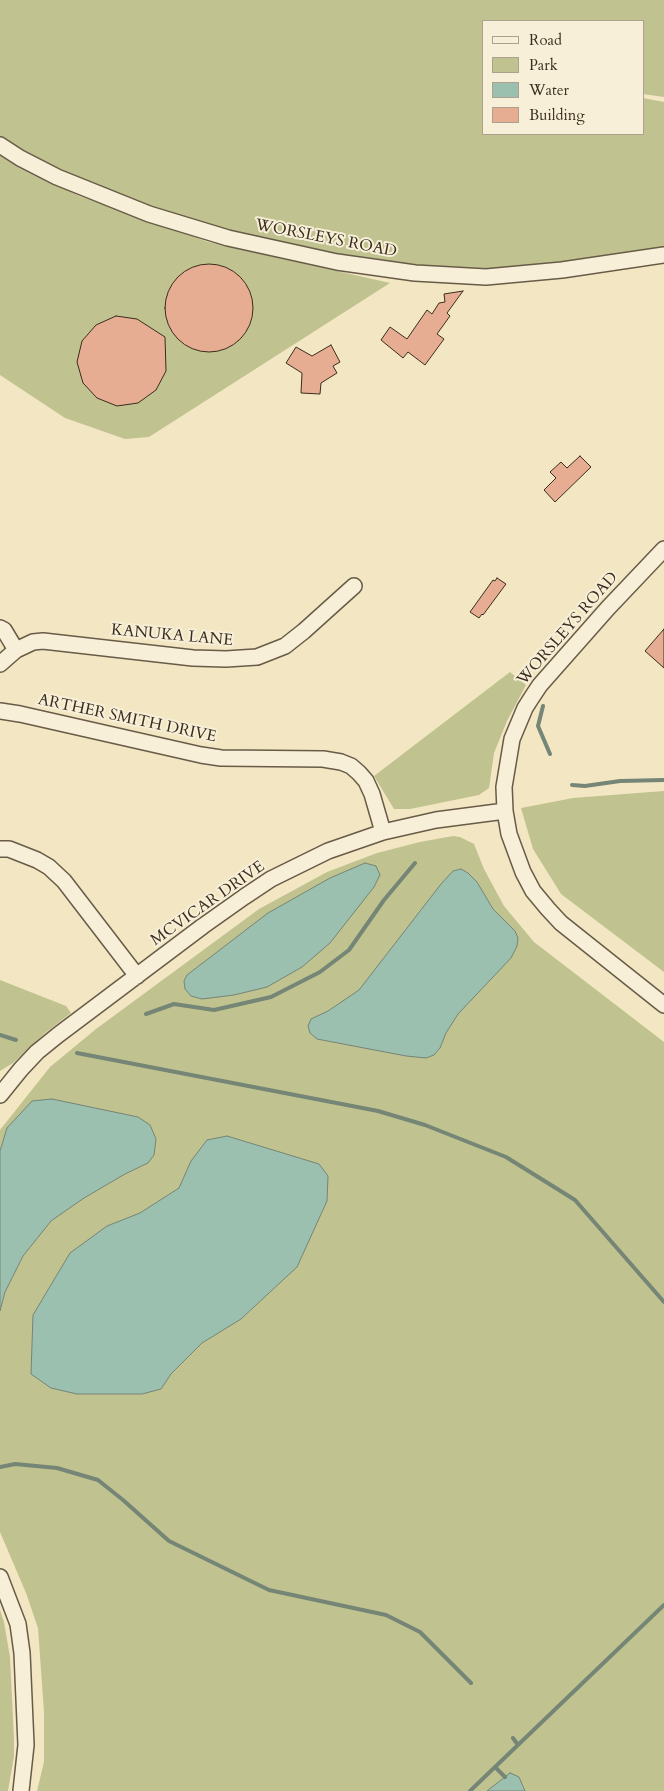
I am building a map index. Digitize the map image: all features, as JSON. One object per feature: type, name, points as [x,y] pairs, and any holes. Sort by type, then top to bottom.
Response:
[{"type":"street","name":"WORSLEYS ROAD","points":[[0,145],[20,158],[57,177],[149,214],[228,238],[337,262],[415,274],[486,277],[562,270],[664,255]]},
{"type":"street","name":"WORSLEYS ROAD","points":[[664,549],[608,608],[540,685],[525,708],[512,739],[504,787],[505,811],[509,834],[523,872],[533,891],[548,909],[586,944],[664,1005]]},
{"type":"street","name":"KANUKA LANE","points":[[0,664],[16,650],[42,640],[193,658],[226,660],[257,657],[285,646],[354,586]]},
{"type":"street","points":[[0,628],[4,630],[16,650]]},
{"type":"street","name":"ARTHER SMITH DRIVE","points":[[0,712],[20,714],[221,758],[323,759],[341,762],[351,766],[366,781],[372,794],[383,832]]},
{"type":"street","name":"MCVICAR DRIVE","points":[[0,1095],[37,1052],[244,896],[271,879],[328,851],[383,832],[436,820],[505,811]]},
{"type":"street","points":[[0,848],[23,853],[38,860],[64,881],[137,976]]},
{"type":"street","points":[[0,1577],[14,1610],[22,1645],[26,1745],[21,1791]]},
{"type":"green space","points":[[0,0],[664,0],[664,97],[644,94],[644,20],[482,20],[482,135],[644,135],[644,98],[664,102],[664,247],[564,264],[487,271],[435,268],[417,264],[337,262],[149,214],[0,145]]},
{"type":"green space","points":[[0,154],[79,196],[208,242],[390,283],[149,437],[125,439],[65,418],[0,375]]},
{"type":"green space","points":[[510,672],[526,685],[507,721],[494,753],[489,788],[479,795],[410,809],[394,809],[374,776]]},
{"type":"green space","points":[[664,791],[664,972],[561,894],[533,849],[521,808],[573,798]]},
{"type":"green space","points":[[453,836],[460,837],[474,844],[484,869],[504,906],[534,942],[664,1042],[664,1791],[37,1791],[44,1762],[44,1712],[38,1628],[26,1593],[0,1532],[0,1130],[50,1067],[96,1029],[259,909],[327,872],[377,853]]},
{"type":"green space","points":[[0,980],[66,1006],[71,1013],[45,1033],[13,1063],[0,1071]]},
{"type":"green space","points":[[0,1610],[10,1657],[14,1739],[14,1756],[8,1791],[0,1791]]},
{"type":"water","points":[[365,863],[376,866],[380,875],[374,887],[330,943],[302,967],[267,987],[234,995],[202,999],[191,996],[185,989],[184,981],[187,975],[268,913],[330,878]]},
{"type":"water","points":[[461,869],[477,882],[493,909],[515,931],[518,938],[517,946],[511,958],[458,1014],[446,1033],[440,1048],[434,1055],[426,1058],[406,1056],[317,1039],[310,1033],[308,1026],[311,1019],[328,1011],[359,990],[441,884],[453,871]]},
{"type":"water","points":[[52,1099],[138,1117],[150,1125],[156,1139],[154,1155],[148,1163],[84,1198],[51,1221],[23,1256],[5,1292],[0,1311],[0,1151],[7,1128],[32,1101]]},
{"type":"water","points":[[227,1136],[319,1164],[328,1176],[327,1201],[297,1267],[241,1319],[202,1343],[171,1374],[161,1389],[142,1394],[77,1394],[51,1388],[31,1374],[33,1315],[70,1253],[107,1226],[140,1213],[179,1188],[191,1161],[207,1140]]},
{"type":"water","points":[[510,1773],[519,1777],[525,1791],[487,1791]]},
{"type":"building","points":[[209,264],[226,267],[240,277],[250,291],[253,308],[250,325],[240,339],[226,349],[209,352],[192,349],[178,339],[168,325],[165,308],[168,291],[178,277],[192,267]]},
{"type":"building","points":[[463,291],[447,313],[450,316],[437,334],[444,339],[425,365],[408,352],[403,358],[381,340],[390,327],[407,339],[427,310],[432,314],[439,303],[445,302],[444,294]]},
{"type":"building","points":[[116,316],[137,319],[165,337],[166,371],[156,390],[138,403],[117,406],[97,398],[83,383],[77,362],[82,341],[96,325]]},
{"type":"building","points":[[331,345],[340,362],[333,366],[337,373],[321,383],[320,394],[301,393],[302,373],[286,363],[296,347],[312,356]]},
{"type":"building","points":[[580,456],[591,467],[555,502],[544,490],[556,478],[550,472],[561,462],[567,468]]},
{"type":"building","points":[[497,578],[506,584],[479,618],[470,612],[493,580],[495,581]]},
{"type":"building","points":[[664,629],[664,668],[645,651]]},
{"type":"waterway","points":[[543,706],[538,726],[550,754]]},
{"type":"waterway","points":[[572,785],[585,786],[620,781],[664,780]]},
{"type":"waterway","points":[[146,1014],[174,1004],[214,1010],[271,997],[320,972],[349,950],[384,900],[415,863]]},
{"type":"waterway","points":[[0,1035],[16,1040]]},
{"type":"waterway","points":[[77,1053],[378,1111],[425,1125],[506,1157],[575,1200],[664,1302]]},
{"type":"waterway","points":[[0,1467],[15,1464],[57,1468],[98,1480],[169,1541],[269,1590],[386,1615],[420,1632],[471,1683]]},
{"type":"waterway","points":[[470,1791],[664,1605]]},
{"type":"waterway","points":[[513,1738],[518,1745]]},
{"type":"waterway","points":[[495,1767],[505,1777]]}]
